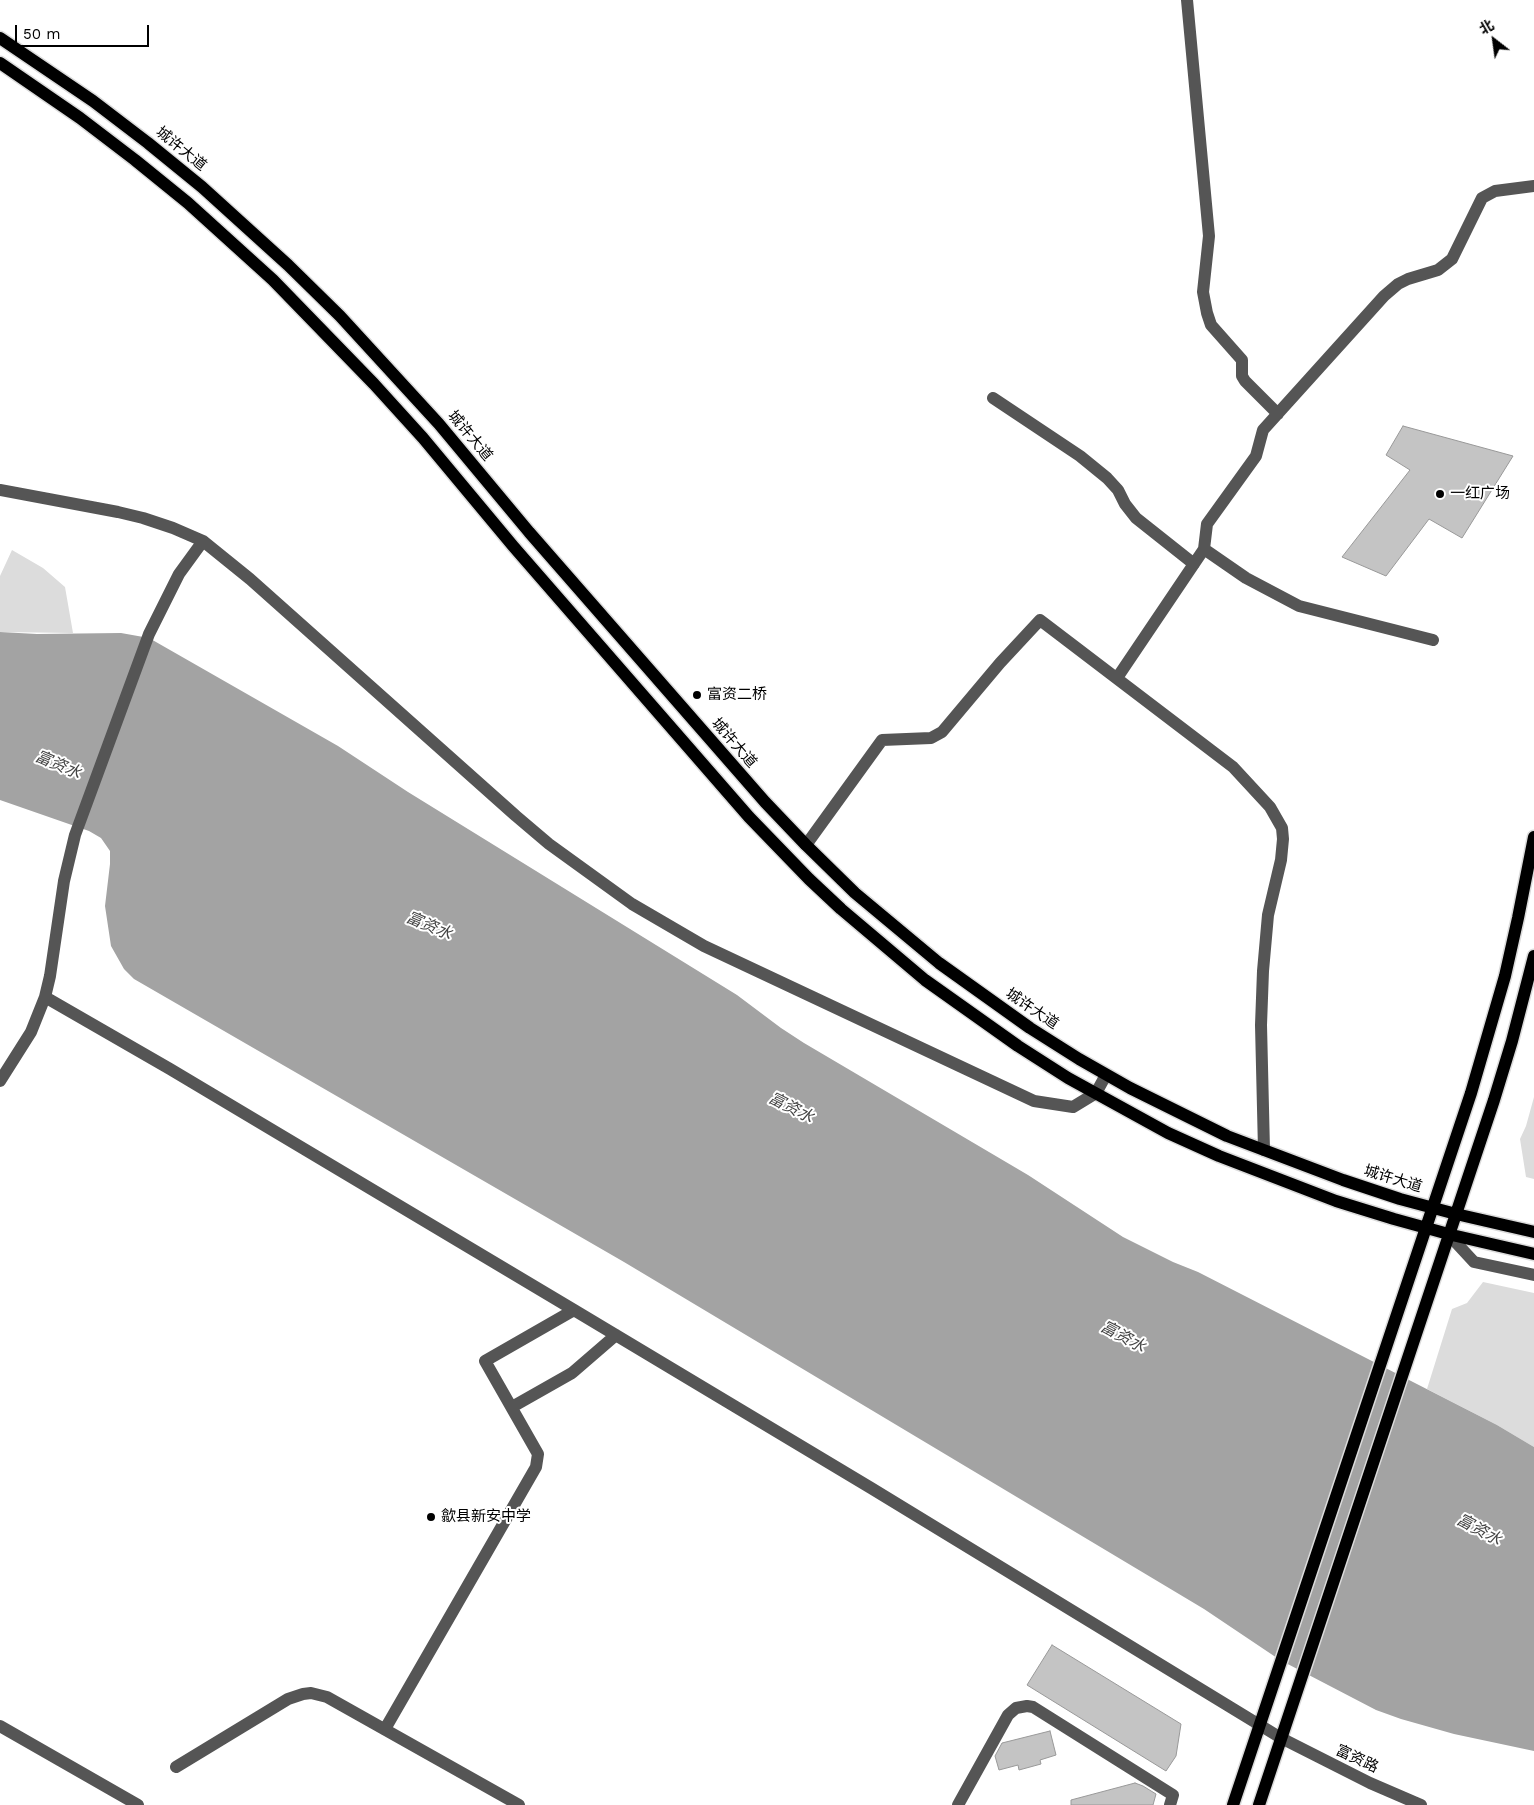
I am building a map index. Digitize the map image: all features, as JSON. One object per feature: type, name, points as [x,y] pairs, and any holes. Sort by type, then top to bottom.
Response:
[{"type":"main road","name":"城许大道","points":[[0,38],[92,101],[195,181],[274,252],[340,316],[439,424],[535,540],[765,802],[862,899],[939,963],[1030,1028],[1106,1075],[1178,1113],[1227,1136],[1343,1180],[1432,1208],[1534,1232]]},
{"type":"main road","points":[[0,63],[80,118],[188,203],[266,274],[324,331],[423,438],[513,546],[749,816],[809,879],[882,945],[925,980],[1018,1046],[1096,1093],[1168,1133],[1219,1156],[1336,1200],[1449,1235],[1534,1254]]},
{"type":"main road","points":[[1233,1805],[1489,1035],[1518,918],[1534,837]]},
{"type":"main road","points":[[1259,1805],[1456,1214],[1512,1041],[1534,956]]},
{"type":"street","points":[[1187,0],[1209,236],[1203,292],[1207,313],[1211,325],[1242,360],[1242,376],[1245,381],[1278,414]]},
{"type":"street","points":[[1117,678],[1204,549],[1207,524],[1256,456],[1263,430],[1384,296],[1398,284],[1438,270],[1452,259],[1482,198],[1495,191],[1534,186]]},
{"type":"street","points":[[993,398],[1101,472],[1118,490],[1125,504],[1136,518],[1194,564]]},
{"type":"street","points":[[0,490],[135,516],[173,528],[203,541],[250,580],[516,816],[576,864],[632,904],[668,926],[734,961],[1034,1101],[1073,1107],[1096,1093],[1106,1075]]},
{"type":"street","points":[[0,1081],[31,1032],[45,997],[50,976],[64,881],[75,835],[149,634],[179,574],[203,541]]},
{"type":"street","points":[[1204,549],[1246,578],[1299,606],[1433,640]]},
{"type":"street","points":[[806,845],[882,740],[931,738],[942,732],[1000,663],[1040,620],[1233,767],[1270,807],[1282,828],[1281,860],[1268,915],[1263,971],[1261,1025],[1264,1150]]},
{"type":"street","name":"富资路","points":[[45,997],[170,1069],[616,1335],[871,1488],[1260,1726],[1363,1780],[1421,1805]]},
{"type":"street","points":[[1449,1235],[1474,1262],[1534,1275]]},
{"type":"street","points":[[386,1729],[536,1467],[538,1454],[485,1361],[574,1310]]},
{"type":"street","points":[[512,1408],[572,1373],[616,1335]]},
{"type":"street","points":[[176,1767],[288,1699],[311,1693],[327,1696],[519,1805]]},
{"type":"street","points":[[958,1805],[1008,1715],[1016,1708],[1028,1706],[1033,1707],[1173,1795],[1170,1805]]},
{"type":"street","points":[[0,1726],[138,1805]]},
{"type":"shaded area","points":[[12,550],[43,568],[65,587],[73,633],[0,632],[0,576]]},
{"type":"shaded area","points":[[1534,1097],[1534,1179],[1526,1177],[1520,1139],[1526,1126]]},
{"type":"shaded area","points":[[1483,1282],[1534,1293],[1534,1447],[1497,1425],[1427,1389],[1452,1309],[1467,1303]]},
{"type":"water","name":"富资水","points":[[0,632],[37,634],[121,633],[149,638],[338,746],[408,792],[737,995],[804,1043],[1028,1175],[1123,1237],[1173,1262],[1198,1272],[1497,1425],[1534,1447],[1534,1751],[1454,1734],[1401,1719],[1376,1710],[1280,1660],[1204,1609],[624,1262],[134,979],[124,969],[111,946],[105,906],[110,851],[101,838],[89,831],[0,800]]},
{"type":"building","name":"一红广场","points":[[1403,426],[1513,456],[1462,538],[1429,519],[1386,576],[1342,557],[1410,470],[1386,455]]},
{"type":"building","points":[[1052,1645],[1181,1724],[1176,1756],[1166,1771],[1027,1685]]},
{"type":"building","points":[[1050,1731],[1056,1755],[1040,1760],[1041,1764],[1019,1770],[1018,1765],[999,1770],[995,1756],[1002,1743]]},
{"type":"building","points":[[1135,1783],[1156,1794],[1153,1805],[1071,1805],[1071,1800]]},
{"type":"place","name":"一红广场","points":[[1440,494]]},
{"type":"place","name":"富资二桥","points":[[697,695]]},
{"type":"place","name":"歙县新安中学","points":[[431,1517]]}]
